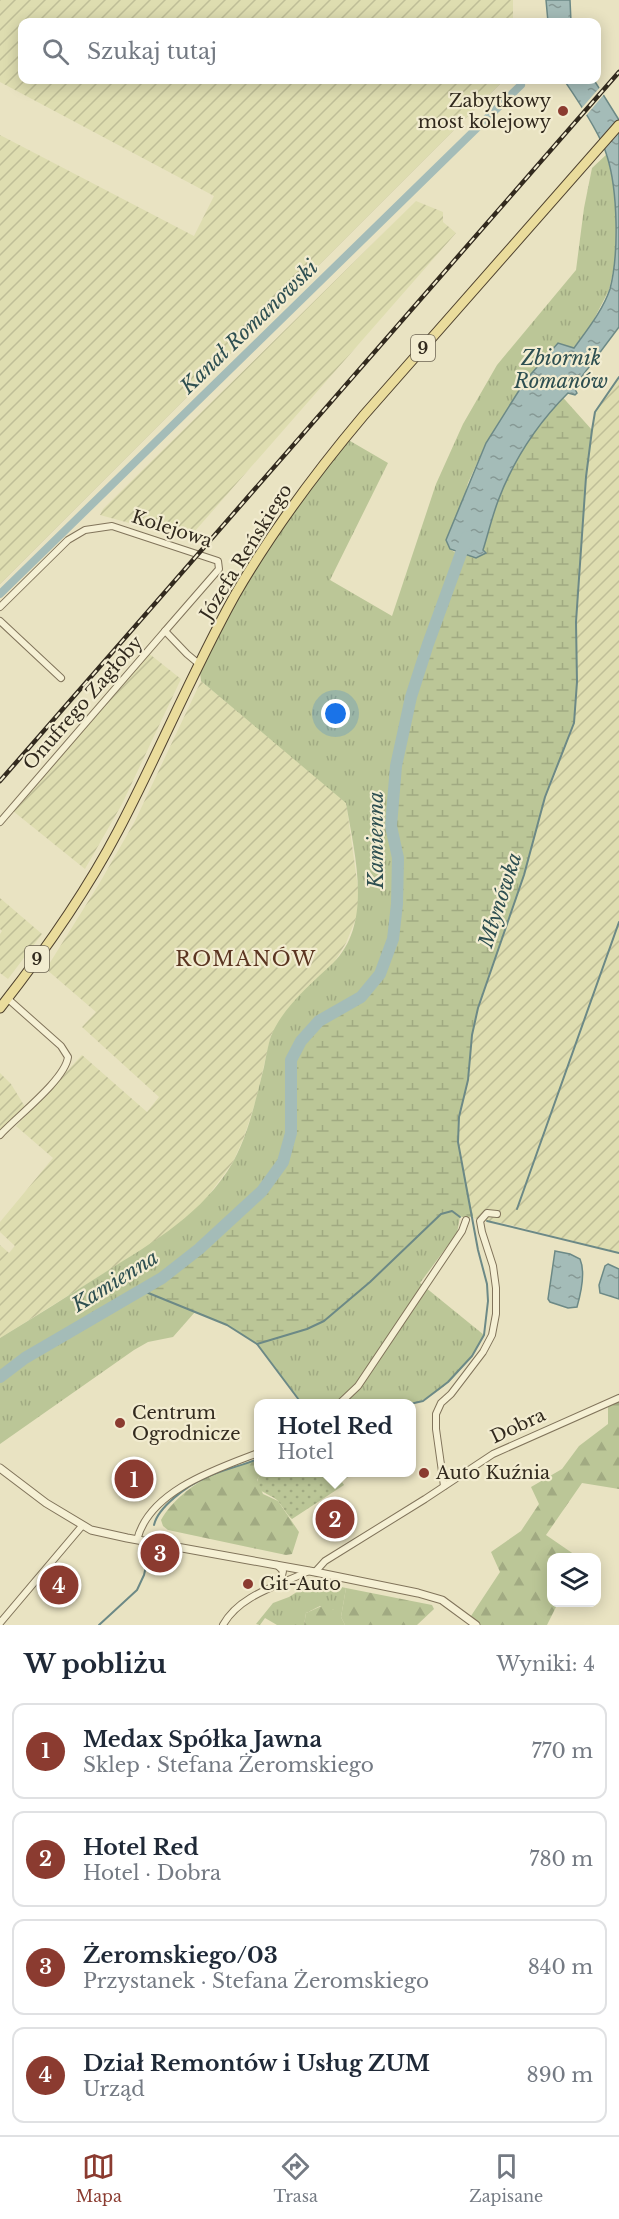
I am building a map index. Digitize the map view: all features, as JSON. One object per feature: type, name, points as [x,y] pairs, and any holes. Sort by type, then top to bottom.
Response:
[{"type":"main road","name":"Józefa Reńskiego","points":[[0,1008],[53,937],[99,865],[138,792],[199,664],[251,568],[293,505],[326,461],[619,125]]},
{"type":"street","name":"Kolejowa","points":[[0,607],[68,540],[79,532],[98,527],[120,527],[216,559],[219,563]]},
{"type":"street","name":"Onufrego Zagłoby","points":[[0,822],[210,581],[219,569],[219,563]]},
{"type":"street","points":[[0,621],[61,678]]},
{"type":"street","points":[[165,631],[199,664]]},
{"type":"street","points":[[0,1135],[37,1101],[65,1066],[68,1057],[61,1046],[7,998]]},
{"type":"street","points":[[444,1486],[436,1414],[441,1403],[475,1363],[492,1335],[496,1314],[496,1288],[493,1266],[480,1221],[487,1213],[497,1214]]},
{"type":"street","points":[[344,1399],[358,1386],[462,1231],[466,1220]]},
{"type":"street","name":"Dobra","points":[[223,1625],[235,1609],[244,1602],[312,1571],[493,1454],[619,1398]]},
{"type":"street","points":[[137,1540],[139,1529],[162,1498],[215,1469],[254,1454]]},
{"type":"street","points":[[0,1468],[46,1503],[82,1526],[101,1533],[312,1571],[432,1596],[448,1604],[476,1625]]},
{"type":"street","points":[[0,1623],[82,1526]]},
{"type":"street","points":[[277,1565],[283,1571],[280,1584]]},
{"type":"green space","points":[[0,0],[513,0],[513,18],[18,18],[18,84],[500,84],[0,584],[0,135],[194,236],[214,196],[0,82]]},
{"type":"green space","points":[[607,154],[614,188],[616,223],[615,262],[609,290],[591,325],[573,348],[525,381],[486,443],[468,483],[450,549],[460,556],[411,697],[396,766],[391,826],[398,858],[397,904],[393,939],[380,974],[361,997],[319,1021],[301,1041],[291,1060],[291,1133],[283,1162],[262,1191],[199,1249],[162,1278],[141,1290],[195,1312],[173,1337],[148,1342],[134,1350],[0,1444],[0,1338],[158,1238],[192,1212],[207,1197],[233,1162],[248,1127],[270,1040],[276,1025],[298,996],[333,963],[346,947],[353,928],[358,886],[346,803],[201,681],[199,664],[235,595],[345,438],[388,463],[330,580],[392,616],[436,484],[463,424],[497,365],[576,270],[592,168]]},
{"type":"green space","points":[[416,201],[443,212],[443,222],[456,233],[188,539],[100,515],[103,509]]},
{"type":"green space","points":[[619,377],[619,1253],[511,1225],[473,1218],[458,1142],[459,1117],[468,1080],[472,1035],[478,1008],[524,875],[545,797],[557,771],[577,682],[576,622],[586,477],[592,430],[595,412]]},
{"type":"green space","points":[[550,383],[592,430],[586,477],[576,622],[577,682],[574,723],[545,797],[524,875],[478,1008],[472,1035],[468,1080],[459,1117],[458,1142],[473,1216],[462,1217],[452,1211],[441,1214],[370,1282],[324,1321],[307,1329],[257,1344],[227,1325],[141,1290],[162,1278],[199,1249],[262,1191],[283,1162],[291,1133],[291,1060],[301,1041],[319,1021],[361,997],[380,974],[393,939],[397,904],[398,858],[391,826],[396,766],[411,697],[488,473]]},
{"type":"green space","points":[[147,652],[181,679],[122,804],[85,869],[13,811]]},
{"type":"green space","points":[[201,681],[346,802],[359,895],[357,916],[346,943],[335,961],[287,1010],[271,1035],[256,1100],[244,1137],[233,1162],[203,1203],[184,1221],[151,1244],[0,1338],[0,1245],[9,1253],[15,1246],[0,1232],[0,1222],[53,1158],[16,1126],[82,1055],[147,1112],[159,1097],[82,1027],[96,1012],[46,969],[135,821]]},
{"type":"green space","points":[[0,898],[42,934],[8,979],[0,973],[0,934],[2,931],[0,929]]},
{"type":"green space","points":[[0,1073],[11,1084],[27,1110],[0,1135]]},
{"type":"green space","points":[[452,1211],[460,1217],[457,1233],[420,1283],[484,1335],[470,1357],[444,1386],[416,1402],[416,1399],[299,1399],[257,1344],[307,1329],[324,1321],[370,1282],[441,1214]]},
{"type":"green space","points":[[619,1398],[619,1489],[582,1483],[546,1535],[572,1553],[547,1553],[547,1607],[556,1607],[547,1625],[476,1625],[469,1619],[500,1572],[491,1552],[521,1531],[539,1504],[531,1487],[562,1469],[579,1446],[608,1424],[608,1401]]},
{"type":"green space","points":[[254,1459],[254,1477],[259,1477],[257,1480],[263,1494],[278,1501],[299,1532],[292,1554],[286,1555],[168,1530],[163,1526],[161,1520],[182,1495],[216,1473]]},
{"type":"green space","points":[[259,1477],[348,1477],[342,1482],[344,1485],[292,1519],[277,1500],[260,1490],[257,1484]]},
{"type":"green space","points":[[314,1581],[346,1588],[341,1617],[345,1625],[334,1625],[334,1610],[320,1606],[306,1613],[304,1625],[277,1625],[265,1618],[260,1625],[256,1624],[273,1603],[289,1597]]},
{"type":"green space","points":[[346,1588],[432,1605],[434,1609],[417,1625],[345,1625],[341,1617]]},
{"type":"green space","points":[[324,1605],[334,1610],[334,1625],[304,1625],[306,1613]]},
{"type":"water","points":[[546,0],[570,0],[571,18],[548,18]]},
{"type":"water","name":"Zbiornik Romanów","points":[[567,84],[596,84],[619,120],[619,327],[574,387],[577,393],[575,395],[568,393],[527,443],[498,501],[483,550],[486,553],[476,558],[450,549],[446,540],[486,443],[525,381],[558,343],[574,348],[594,320],[610,289],[616,241],[611,170],[604,147]]},
{"type":"water","points":[[555,1251],[580,1259],[583,1277],[577,1307],[568,1308],[550,1302],[548,1299]]},
{"type":"water","points":[[608,1264],[619,1269],[619,1299],[600,1293],[599,1285],[605,1266]]},
{"type":"pier","points":[[601,86],[606,92],[584,118],[580,110]]},
{"type":"waterway","name":"Kanał Romanowski","points":[[0,594],[521,85]]},
{"type":"waterway","name":"Młynówka","points":[[416,1403],[423,1401],[448,1382],[472,1356],[484,1335],[488,1301],[487,1284],[478,1250],[458,1142],[459,1117],[468,1080],[472,1035],[478,1008],[524,875],[545,797],[574,723],[577,682],[576,622],[586,477],[592,430],[595,412],[619,377]]},
{"type":"waterway","name":"Kamienna","points":[[0,1377],[25,1358],[162,1278],[199,1249],[262,1191],[283,1162],[291,1133],[291,1060],[301,1041],[319,1021],[361,997],[380,974],[393,939],[397,904],[398,858],[391,826],[396,766],[411,697],[467,537]]},
{"type":"waterway","points":[[517,1209],[619,922]]},
{"type":"waterway","points":[[298,1399],[257,1344],[307,1329],[324,1321],[370,1282],[441,1214],[452,1211],[460,1217]]},
{"type":"waterway","points":[[487,1221],[619,1253]]},
{"type":"waterway","points":[[141,1290],[227,1325],[257,1344]]},
{"type":"waterway","name":"Młynówka","points":[[154,1525],[167,1504],[190,1486],[211,1475],[254,1460]]},
{"type":"waterway","name":"Młynówka","points":[[99,1625],[137,1590],[144,1575],[149,1553]]},
{"type":"railway","points":[[0,781],[619,72]]},
{"type":"place","name":"Zabytkowy most kolejowy","points":[[563,111]]},
{"type":"place","name":"Centrum Ogrodnicze","points":[[120,1423]]},
{"type":"place","name":"Auto Kuźnia","points":[[424,1473]]},
{"type":"place","name":"Medax Spółka Jawna","points":[[134,1479]]},
{"type":"place","name":"Hotel Red","points":[[335,1519]]},
{"type":"place","name":"Żeromskiego/03","points":[[160,1553]]},
{"type":"place","name":"Git-Auto","points":[[248,1584]]},
{"type":"place","name":"Dział Remontów i Usług ZUM","points":[[59,1585]]},
{"type":"district","name":"ROMANÓW","points":[[246,959]]}]
